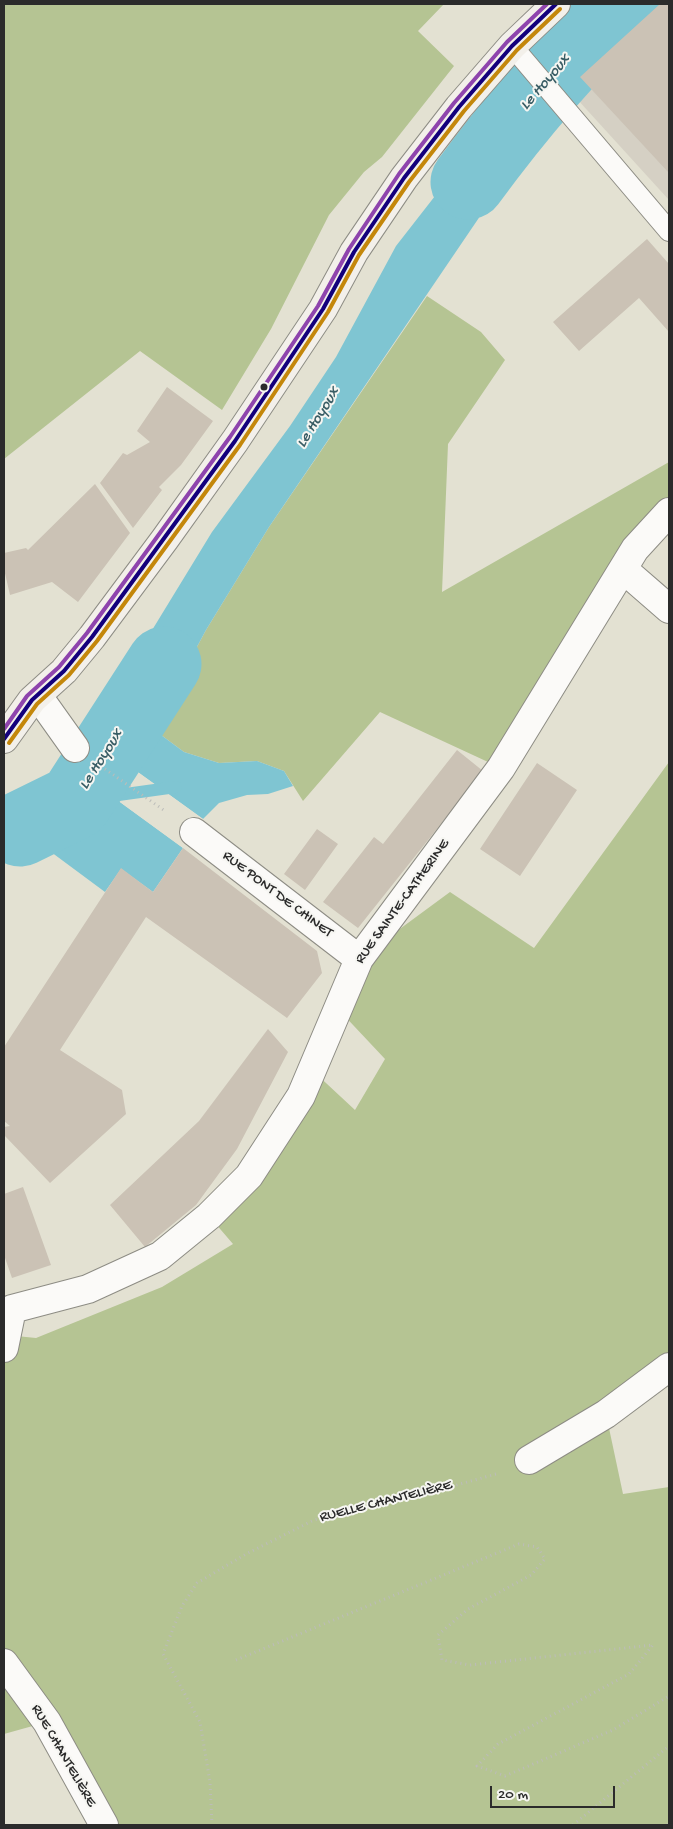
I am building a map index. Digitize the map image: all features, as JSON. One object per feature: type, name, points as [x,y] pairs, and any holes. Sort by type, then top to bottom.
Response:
[{"type":"main road","points":[[4,739],[35,698],[64,671],[92,637],[235,441],[323,309],[354,252],[404,178],[459,107],[512,46],[556,4]]},
{"type":"main road","points":[[4,704],[35,698]]},
{"type":"street","name":"RUE SAINTE-CATHERINE","points":[[8,1304],[88,1289],[160,1256],[209,1216],[249,1176],[301,1096],[359,958],[501,768],[635,549],[669,512]]},
{"type":"street","points":[[623,569],[669,609]]},
{"type":"street","points":[[35,698],[75,748]]},
{"type":"street","name":"RUE PONT DE CHINET","points":[[194,832],[359,958]]},
{"type":"street","points":[[4,1348],[8,1304]]},
{"type":"street","points":[[529,1460],[606,1414],[669,1367]]},
{"type":"street","name":"RUE CHANTELIÈRE","points":[[4,1663],[47,1722],[104,1825]]},
{"type":"lane","points":[[512,46],[669,231]]},
{"type":"path","points":[[75,748],[194,832]]},
{"type":"path","name":"RUELLE CHANTELIÈRE","points":[[212,1825],[210,1782],[200,1722],[163,1654],[182,1606],[197,1583],[314,1520],[451,1487],[505,1471],[529,1460]]},
{"type":"path","points":[[236,1660],[519,1544],[537,1547],[545,1559],[531,1575],[468,1609],[438,1635],[442,1660],[470,1665],[653,1646],[629,1674],[498,1744],[477,1766],[505,1776],[614,1730],[669,1696]]},
{"type":"path","points":[[573,1825],[669,1746]]},
{"type":"shaded area","points":[[659,4],[669,4],[669,200],[567,88]]},
{"type":"green space","points":[[4,4],[444,4],[418,31],[454,66],[382,157],[364,172],[329,215],[271,329],[222,410],[140,351],[4,459]]},
{"type":"green space","points":[[427,296],[481,332],[505,360],[448,444],[442,592],[669,462],[669,512],[501,768],[380,712],[303,801],[284,771],[257,761],[219,763],[184,752],[153,729],[206,630],[269,527]]},
{"type":"green space","points":[[669,762],[669,1363],[606,1414],[623,1494],[669,1487],[669,1825],[104,1825],[47,1722],[4,1734],[4,1348],[6,1335],[36,1338],[162,1287],[233,1244],[209,1216],[312,1070],[355,1110],[385,1059],[338,1009],[359,959],[450,892],[534,948]]},
{"type":"water","points":[[604,4],[659,4],[567,88],[543,62]]},
{"type":"water","points":[[520,87],[546,119],[269,527],[206,630],[153,729],[184,752],[219,763],[257,761],[284,771],[293,786],[268,794],[247,795],[219,803],[203,819],[85,734],[110,699],[212,532],[290,426],[336,357],[396,246]]},
{"type":"water","points":[[65,762],[183,848],[153,892],[121,869],[105,892],[20,829]]},
{"type":"pier","points":[[85,734],[203,819],[201,821],[84,736]]},
{"type":"pier","points":[[66,760],[185,846],[183,848],[65,762]]},
{"type":"building","points":[[660,4],[669,4],[669,173],[580,77]]},
{"type":"building","points":[[647,239],[669,264],[669,332],[639,298],[579,351],[553,322]]},
{"type":"building","points":[[167,387],[213,421],[181,465],[159,487],[162,490],[133,528],[100,483],[123,453],[127,455],[150,442],[137,431]]},
{"type":"building","points":[[95,484],[130,533],[78,602],[52,582],[10,595],[4,569],[4,553],[26,548],[28,550]]},
{"type":"building","points":[[457,750],[483,771],[358,928],[323,902],[374,837],[383,844]]},
{"type":"building","points":[[537,763],[577,790],[520,876],[480,849]]},
{"type":"building","points":[[317,829],[338,844],[305,890],[284,874]]},
{"type":"building","points":[[183,848],[317,951],[322,973],[287,1018],[146,917],[60,1050],[122,1090],[126,1114],[50,1183],[4,1135],[4,1127],[10,1126],[4,1121],[4,1047],[121,868],[153,892]]},
{"type":"building","points":[[268,1029],[288,1052],[237,1149],[196,1205],[145,1247],[110,1205],[199,1121]]},
{"type":"building","points":[[23,1187],[51,1265],[12,1278],[4,1255],[4,1194]]},
{"type":"waterway","name":"Le Hoyoux","points":[[468,182],[541,89],[623,4]]},
{"type":"waterway","name":"Le Hoyoux","points":[[20,829],[75,802],[164,664]]},
{"type":"waterway","points":[[97,798],[176,787]]},
{"type":"transit line","points":[[4,729],[27,696],[59,667],[87,633],[230,437],[318,306],[349,249],[399,174],[454,103],[507,42],[547,4]]},
{"type":"transit line","points":[[4,739],[32,700],[64,671],[92,637],[235,441],[323,309],[354,252],[404,178],[459,107],[512,46],[556,4]]},
{"type":"transit line","points":[[9,743],[37,704],[69,675],[97,641],[240,445],[328,312],[359,255],[409,182],[464,111],[517,50],[560,9]]}]
